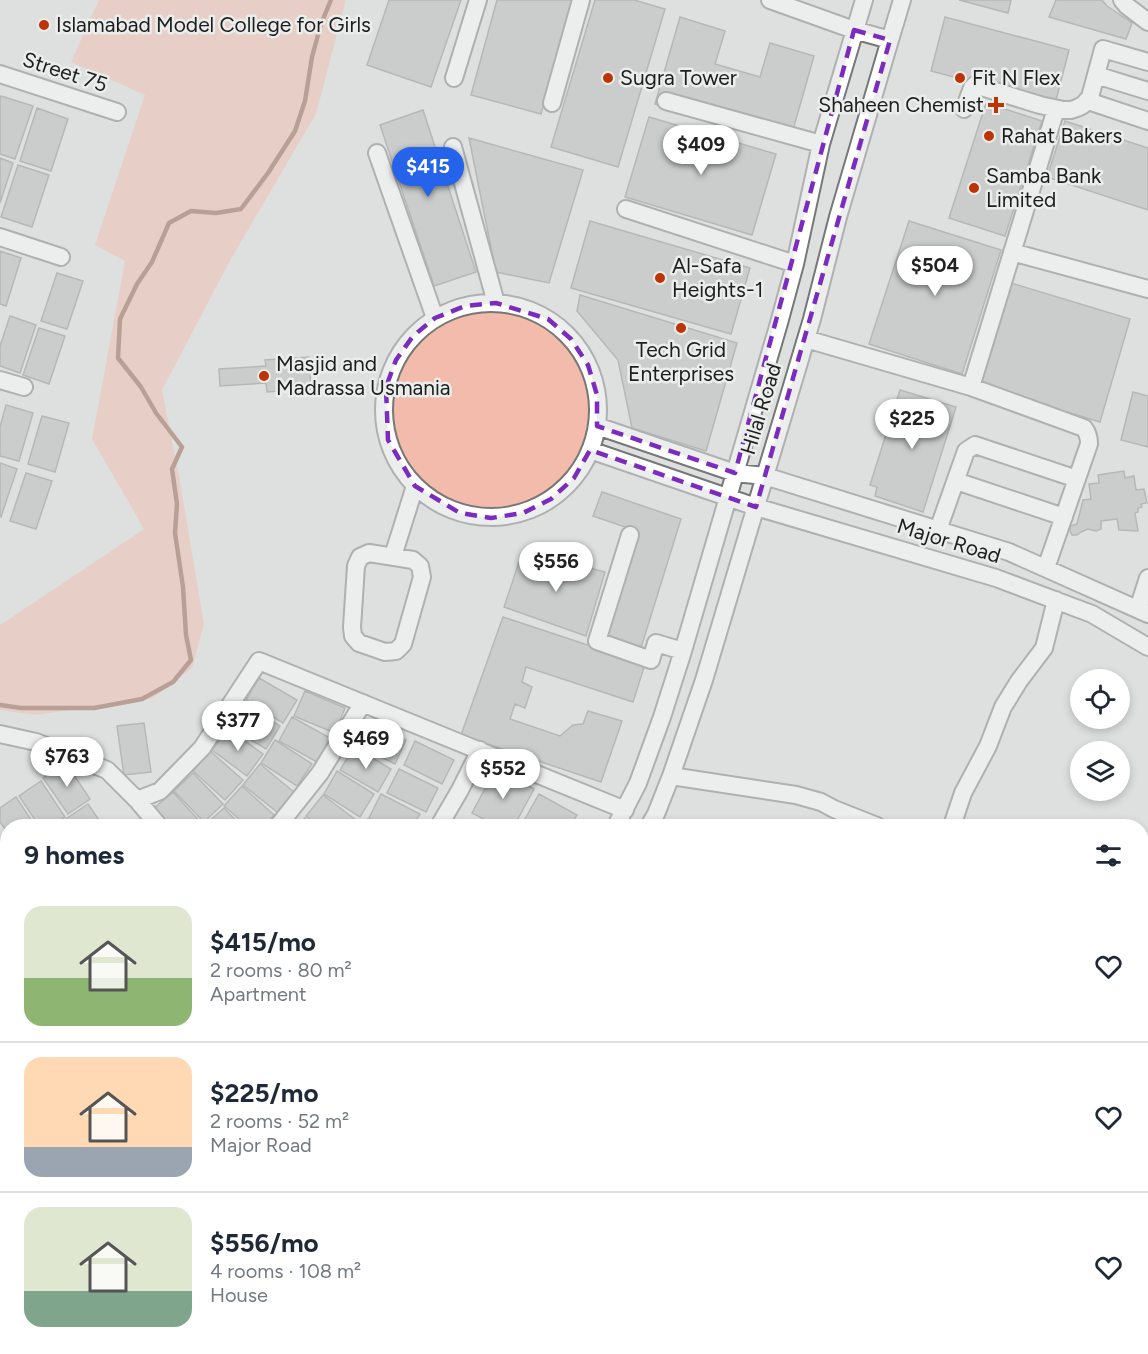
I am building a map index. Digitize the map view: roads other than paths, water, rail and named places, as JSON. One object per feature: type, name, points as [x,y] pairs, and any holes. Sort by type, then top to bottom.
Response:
[{"type":"street","points":[[454,78],[478,0]]},
{"type":"street","points":[[552,103],[581,0]]},
{"type":"street","points":[[770,0],[890,40]]},
{"type":"street","name":"Hilal Road","points":[[620,819],[638,783],[683,651],[795,264],[821,144],[864,0]]},
{"type":"street","name":"Hilal Road","points":[[653,819],[671,776],[704,680],[806,339],[838,217],[902,0]]},
{"type":"street","points":[[1122,0],[1148,22]]},
{"type":"street","points":[[964,109],[975,85],[1056,109],[1071,110],[1083,105],[1090,97],[1103,49],[1148,62]]},
{"type":"street","name":"Street 75","points":[[0,74],[117,112]]},
{"type":"street","points":[[1096,75],[1148,91]]},
{"type":"street","points":[[1090,97],[1097,105],[1148,121]]},
{"type":"street","points":[[666,101],[821,144]]},
{"type":"street","points":[[970,387],[1056,109]]},
{"type":"street","points":[[453,147],[496,303]]},
{"type":"street","points":[[377,153],[435,318]]},
{"type":"street","points":[[626,209],[795,264]]},
{"type":"street","points":[[0,237],[61,257]]},
{"type":"street","points":[[1012,252],[1148,290]]},
{"type":"street","points":[[496,303],[519,306],[548,319],[571,339],[588,365],[597,395],[597,426],[590,450],[574,477],[551,499],[523,513],[491,518],[460,513],[436,503],[415,486],[399,465],[388,440],[384,414],[386,387],[396,360],[407,344],[435,318],[465,306],[496,303]]},
{"type":"street","points":[[806,339],[970,387],[1084,428],[1089,444],[1046,568]]},
{"type":"street","points":[[0,380],[24,387]]},
{"type":"street","name":"Major Road","points":[[597,426],[735,472],[765,476],[1009,552],[1143,612]]},
{"type":"street","points":[[938,530],[966,451],[975,445],[1077,479]]},
{"type":"street","name":"Major Road","points":[[590,450],[756,507],[996,578],[1092,614],[1148,647]]},
{"type":"street","points":[[956,481],[1064,517]]},
{"type":"street","points":[[393,556],[415,486]]},
{"type":"street","points":[[630,535],[597,641],[651,660],[656,643],[683,651]]},
{"type":"street","points":[[369,553],[393,556],[413,560],[420,566],[422,577],[403,644],[396,651],[385,652],[359,643],[353,636],[356,566],[360,557],[369,553]]},
{"type":"street","points":[[1143,612],[1148,578]]},
{"type":"street","points":[[954,819],[963,793],[988,746],[1003,707],[1044,648],[1056,600]]},
{"type":"street","points":[[137,800],[160,791],[202,748],[259,661],[625,810]]},
{"type":"street","points":[[284,819],[320,773],[363,704]]},
{"type":"street","points":[[0,734],[36,742],[107,770],[152,819]]},
{"type":"street","points":[[443,819],[480,750]]},
{"type":"street","points":[[671,776],[803,797],[821,802],[859,819]]},
{"type":"waterway","points":[[0,705],[21,708],[94,708],[142,699],[173,682],[191,660],[186,635],[183,587],[175,533],[177,504],[172,469],[182,447],[118,358],[120,319],[137,284],[152,262],[169,223],[191,211],[216,213],[241,209],[268,173],[295,131],[305,101],[312,57],[321,24],[331,0]]},
{"type":"place","name":"Islamabad Model College for Girls","points":[[44,25]]},
{"type":"place","name":"Sugra Tower","points":[[608,78]]},
{"type":"place","name":"Fit N Flex","points":[[960,78]]},
{"type":"place","name":"Shaheen Chemist","points":[[996,105]]},
{"type":"place","name":"Rahat Bakers","points":[[989,136]]},
{"type":"place","name":"Samba Bank Limited","points":[[974,188]]},
{"type":"place","name":"Al-Safa Heights-1","points":[[660,278]]},
{"type":"place","name":"Tech Grid Enterprises","points":[[681,328]]},
{"type":"place","name":"Masjid and Madrassa Usmania","points":[[264,376]]}]
